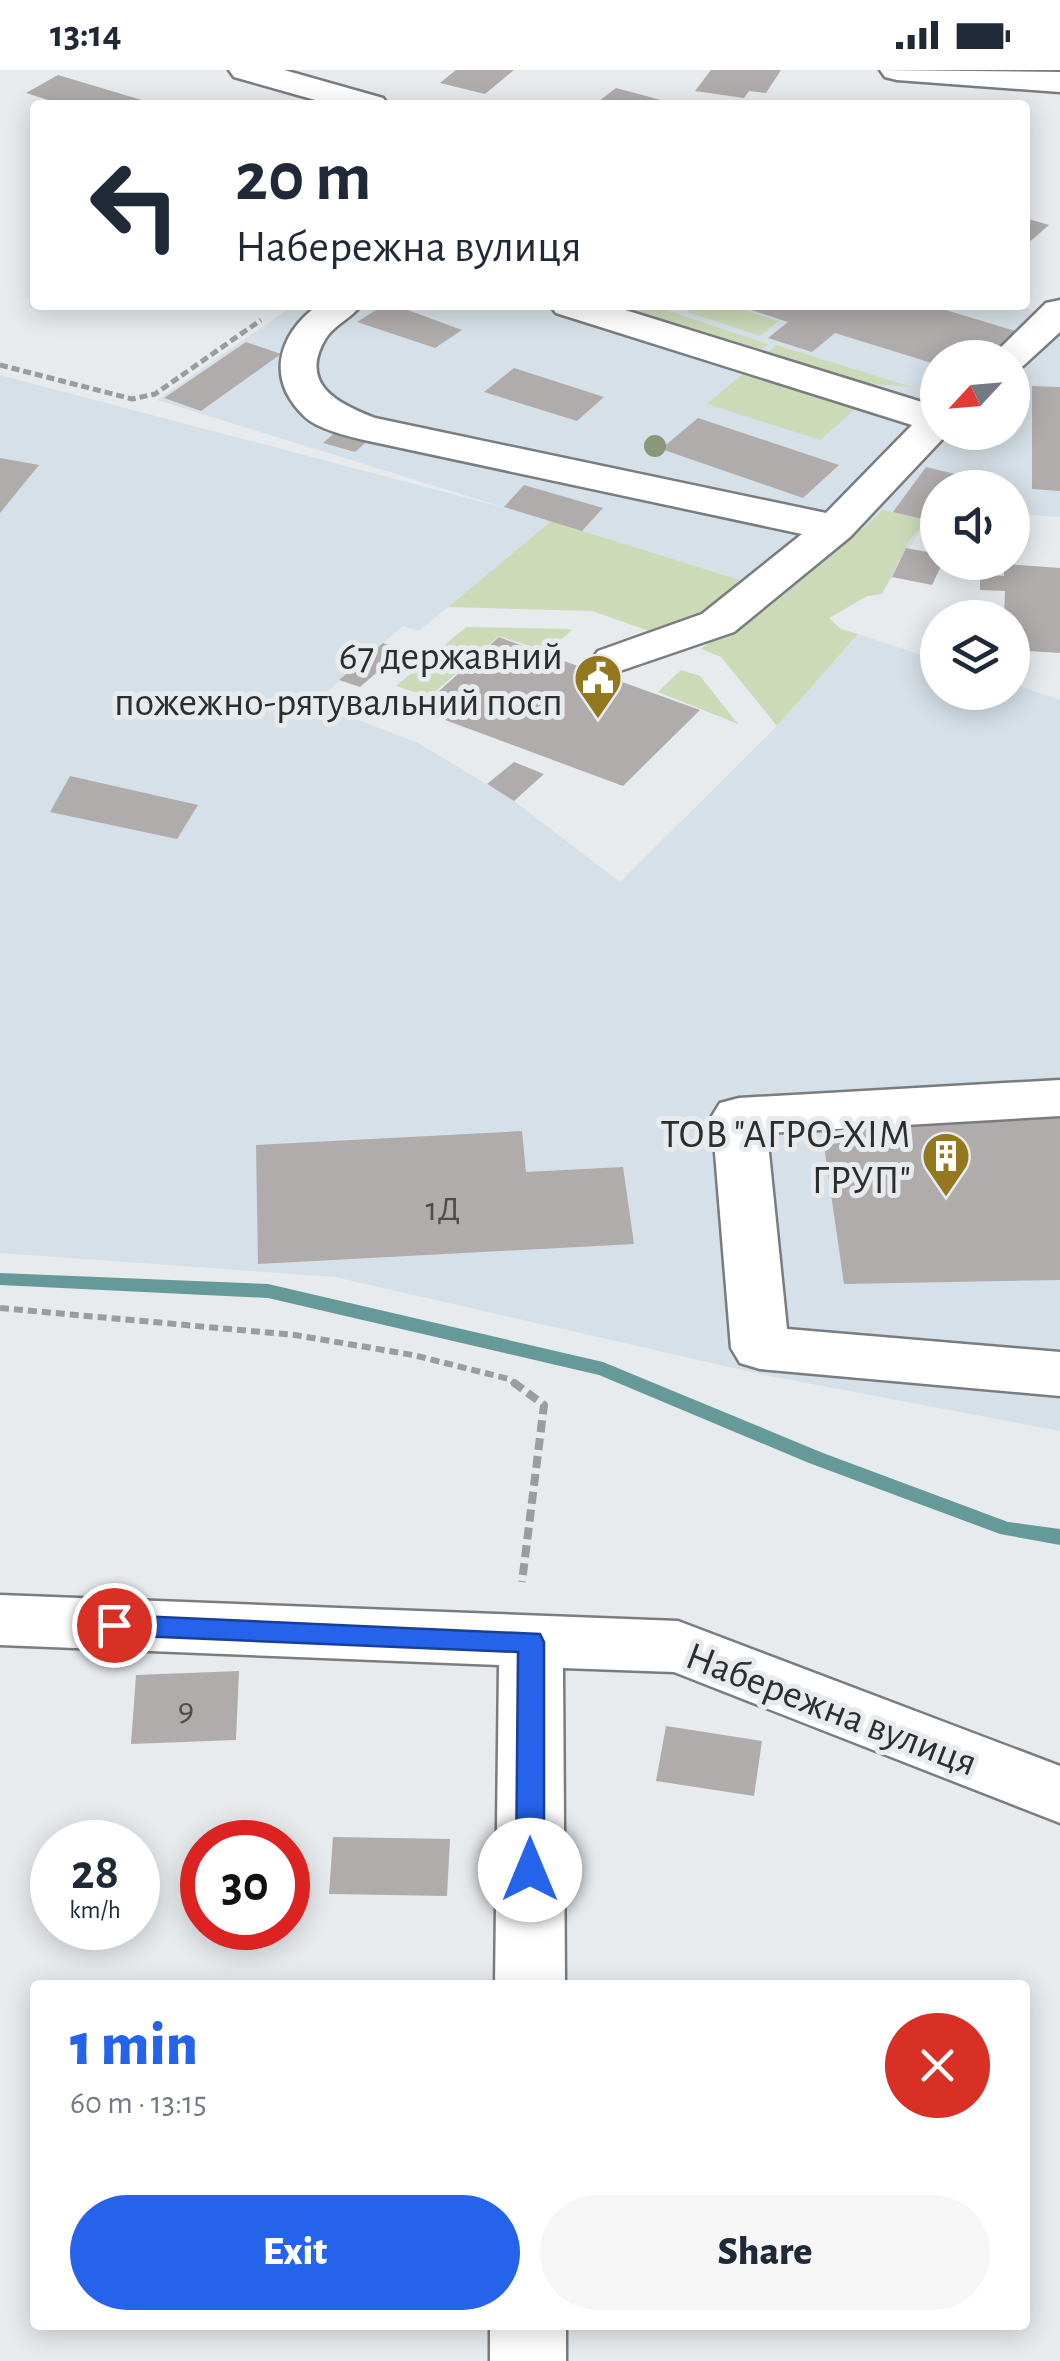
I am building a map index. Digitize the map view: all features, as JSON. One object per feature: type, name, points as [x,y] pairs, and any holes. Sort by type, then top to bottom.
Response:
[{"type":"street","points":[[246,70],[352,100]]},
{"type":"street","points":[[898,70],[1060,82]]},
{"type":"street","points":[[1026,340],[1060,307],[1030,296]]},
{"type":"street","points":[[336,310],[311,330],[298,357],[301,384],[321,411],[364,428],[836,528]]},
{"type":"street","points":[[585,310],[920,414]]},
{"type":"street","points":[[860,440],[906,455]]},
{"type":"street","points":[[614,660],[718,622],[836,528],[920,440]]},
{"type":"street","points":[[1060,1098],[740,1116],[760,1348],[1060,1374]]},
{"type":"street","name":"Набережна вулиця","points":[[0,1620],[678,1647],[1060,1795]]},
{"type":"street","points":[[530,1980],[531,1642]]},
{"type":"street","points":[[528,2330],[528,2361]]},
{"type":"path","points":[[0,365],[132,400],[155,394],[266,316]]},
{"type":"path","points":[[0,1308],[295,1335],[413,1354],[509,1380],[544,1406],[520,1592],[531,1642]]},
{"type":"shaded area","points":[[287,310],[1030,310],[1060,318],[1060,517],[1030,515],[1030,470],[920,470],[920,530],[882,594],[867,596],[828,619],[740,580],[551,521],[419,631],[403,626],[314,703],[418,743],[514,801],[620,882],[777,726],[858,634],[920,654],[920,710],[1030,710],[1030,690],[1060,700],[1060,1431],[760,1374],[335,1277],[0,1253],[0,375],[509,509],[157,400]]},
{"type":"green space","points":[[606,310],[665,310],[768,344],[753,357]]},
{"type":"green space","points":[[743,310],[779,321],[760,336],[687,312]]},
{"type":"green space","points":[[776,345],[912,387],[839,381],[761,359]]},
{"type":"green space","points":[[750,368],[860,405],[820,440],[707,404]]},
{"type":"green space","points":[[883,510],[920,518],[920,528],[910,539],[882,594],[867,596],[829,618],[841,629],[858,634],[777,726],[721,657],[701,649],[849,533],[863,529]]},
{"type":"green space","points":[[551,521],[740,580],[736,584],[738,589],[704,615],[649,631],[592,611],[448,607]]},
{"type":"green space","points":[[466,627],[572,630],[547,652],[499,636],[429,697],[396,686]]},
{"type":"green space","points":[[681,670],[700,676],[738,724],[658,692]]},
{"type":"building","points":[[456,70],[514,70],[485,94],[440,83]]},
{"type":"building","points":[[711,70],[781,70],[766,93],[749,91],[744,98],[695,91]]},
{"type":"building","points":[[58,75],[142,100],[48,100],[26,93]]},
{"type":"building","points":[[616,88],[661,100],[600,100]]},
{"type":"building","points":[[1030,219],[1049,225],[1030,242]]},
{"type":"building","points":[[376,310],[408,310],[462,330],[435,348],[357,322]]},
{"type":"building","points":[[751,310],[946,310],[1019,332],[1010,340],[920,340],[920,359],[835,333],[812,352],[768,338],[788,322]]},
{"type":"building","points":[[246,342],[281,354],[201,411],[164,398]]},
{"type":"building","points":[[514,368],[604,397],[577,421],[484,392]]},
{"type":"building","points":[[1032,386],[1060,387],[1060,491],[1032,489]]},
{"type":"building","points":[[698,418],[839,465],[803,498],[661,449]]},
{"type":"building","points":[[339,429],[371,438],[355,452],[323,443]]},
{"type":"building","points":[[0,458],[39,465],[0,513]]},
{"type":"building","points":[[920,475],[920,518],[893,512]]},
{"type":"building","points":[[524,485],[603,508],[582,531],[504,507]]},
{"type":"building","points":[[906,548],[920,551],[920,580],[934,580],[932,585],[892,577]]},
{"type":"building","points":[[1030,566],[1060,568],[1060,653],[1030,651],[1030,600],[1005,600],[1005,591],[980,590],[980,580],[1030,580]]},
{"type":"building","points":[[499,637],[700,710],[623,786],[418,710]]},
{"type":"building","points":[[383,643],[403,650],[360,687],[339,680]]},
{"type":"building","points":[[514,762],[544,774],[514,801],[487,784]]},
{"type":"building","points":[[70,776],[198,805],[177,839],[50,812]]},
{"type":"building","name":"ТОВ \"АГРО-ХІМ ГРУП\"","points":[[1060,1113],[1060,1280],[844,1284],[820,1118]]},
{"type":"building","points":[[522,1131],[526,1172],[623,1167],[634,1244],[258,1264],[256,1145]]},
{"type":"building","points":[[239,1671],[236,1740],[131,1744],[136,1675]]},
{"type":"building","points":[[666,1726],[762,1741],[754,1796],[656,1781]]},
{"type":"building","points":[[333,1837],[450,1839],[447,1896],[329,1894]]},
{"type":"waterway","points":[[0,1279],[268,1291],[603,1369],[816,1458],[1007,1529],[1060,1537]]},
{"type":"place","name":"67 державний пожежно-рятувальний посп","points":[[598,720]]},
{"type":"place","name":"ТОВ \"АГРО-ХІМ ГРУП\"","points":[[946,1198]]},
{"type":"route","points":[[114,1625],[531,1642],[530,1870]]}]
